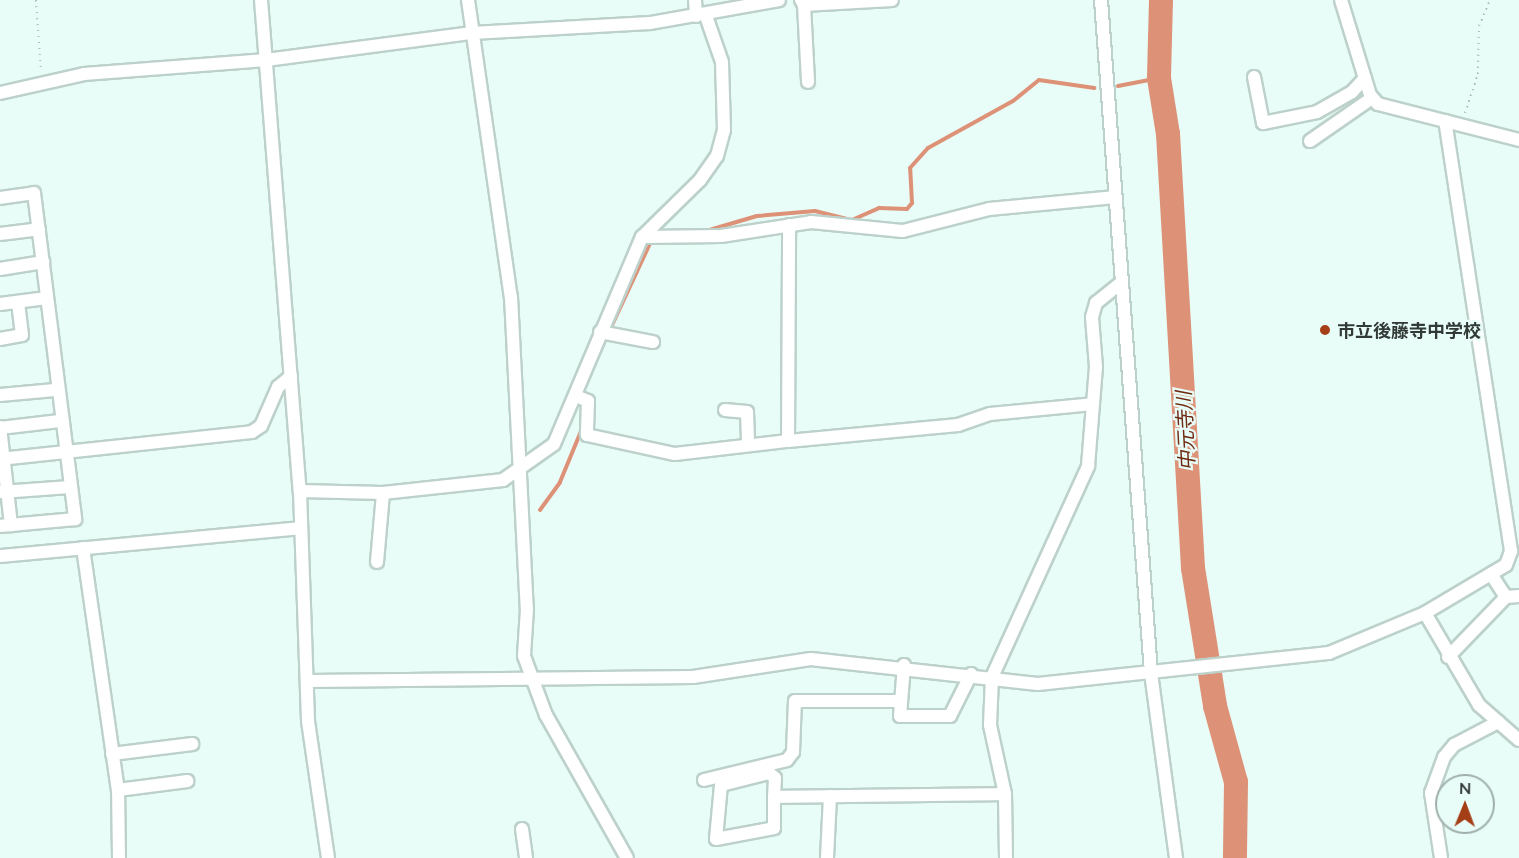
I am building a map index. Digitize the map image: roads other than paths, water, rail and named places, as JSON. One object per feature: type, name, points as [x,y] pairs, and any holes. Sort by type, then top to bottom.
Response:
[{"type":"street","points":[[261,0],[300,491],[299,528],[309,681],[308,721],[328,858]]},
{"type":"street","points":[[468,0],[511,297],[522,472],[524,656],[531,683],[627,858]]},
{"type":"street","points":[[300,491],[383,493],[503,480],[522,472],[554,444],[642,237],[700,180],[717,156],[724,130],[722,62],[695,0]]},
{"type":"street","points":[[0,93],[84,74],[266,60],[472,33],[701,16],[779,0]]},
{"type":"street","points":[[808,82],[802,2],[892,0]]},
{"type":"street","points":[[1101,0],[1151,673],[1176,858]]},
{"type":"street","points":[[1341,0],[1372,98],[1378,104],[1519,140]]},
{"type":"street","points":[[1254,77],[1263,123],[1317,112],[1352,92],[1365,78]]},
{"type":"street","points":[[1310,141],[1372,98]]},
{"type":"street","points":[[309,681],[531,683],[693,677],[776,660],[904,665],[1038,684],[1329,653],[1425,613],[1506,565],[1511,551],[1445,121]]},
{"type":"street","points":[[0,198],[33,193],[44,262],[55,390],[60,421],[65,452],[75,519],[5,526],[0,428],[60,421]]},
{"type":"street","points":[[642,237],[721,236],[789,225],[829,222],[903,231],[989,209],[1115,197]]},
{"type":"street","points":[[788,441],[789,225]]},
{"type":"street","points":[[0,234],[39,228]]},
{"type":"street","points":[[0,269],[44,262]]},
{"type":"street","points":[[1006,858],[1005,794],[990,725],[992,677],[1088,466],[1093,404],[1092,316],[1096,303],[1121,283]]},
{"type":"street","points":[[0,304],[47,298]]},
{"type":"street","points":[[0,339],[22,335],[18,302]]},
{"type":"street","points":[[600,332],[653,342]]},
{"type":"street","points":[[2,459],[252,432],[261,426],[278,387],[291,376]]},
{"type":"street","points":[[0,395],[55,390]]},
{"type":"street","points":[[576,396],[588,401],[587,435],[675,454],[958,425],[990,414],[1093,404]]},
{"type":"street","points":[[725,410],[747,412],[748,445]]},
{"type":"street","points":[[4,492],[70,487]]},
{"type":"street","points":[[377,562],[383,493]]},
{"type":"street","points":[[0,556],[299,528]]},
{"type":"street","points":[[83,548],[118,790],[119,858]]},
{"type":"street","points":[[1448,657],[1513,596],[1491,574]]},
{"type":"street","points":[[1425,613],[1448,657],[1479,705],[1519,740]]},
{"type":"street","points":[[904,665],[900,716],[950,716],[972,674]]},
{"type":"street","points":[[704,780],[787,760],[793,752],[795,701],[901,701]]},
{"type":"street","points":[[1441,858],[1431,793],[1444,757],[1454,745],[1498,722]]},
{"type":"street","points":[[112,753],[192,744]]},
{"type":"street","points":[[769,772],[775,778],[774,796],[774,828],[716,839],[721,785],[769,772]]},
{"type":"street","points":[[118,790],[187,781]]},
{"type":"street","points":[[774,796],[1005,794]]},
{"type":"street","points":[[827,858],[830,796]]},
{"type":"street","points":[[522,829],[526,858]]},
{"type":"waterway","name":"中元寺川","points":[[1161,0],[1159,78],[1168,134],[1193,568],[1215,706],[1236,782],[1235,858]]},
{"type":"waterway","points":[[1118,86],[1159,78]]},
{"type":"waterway","points":[[706,231],[757,216],[815,211],[852,220],[879,208],[907,209],[912,203],[910,168],[928,148],[1013,101],[1039,80],[1094,88]]},
{"type":"waterway","points":[[594,364],[651,241]]},
{"type":"waterway","points":[[540,510],[560,482],[582,429]]},
{"type":"place","name":"市立後藤寺中学校","points":[[1325,330]]}]
